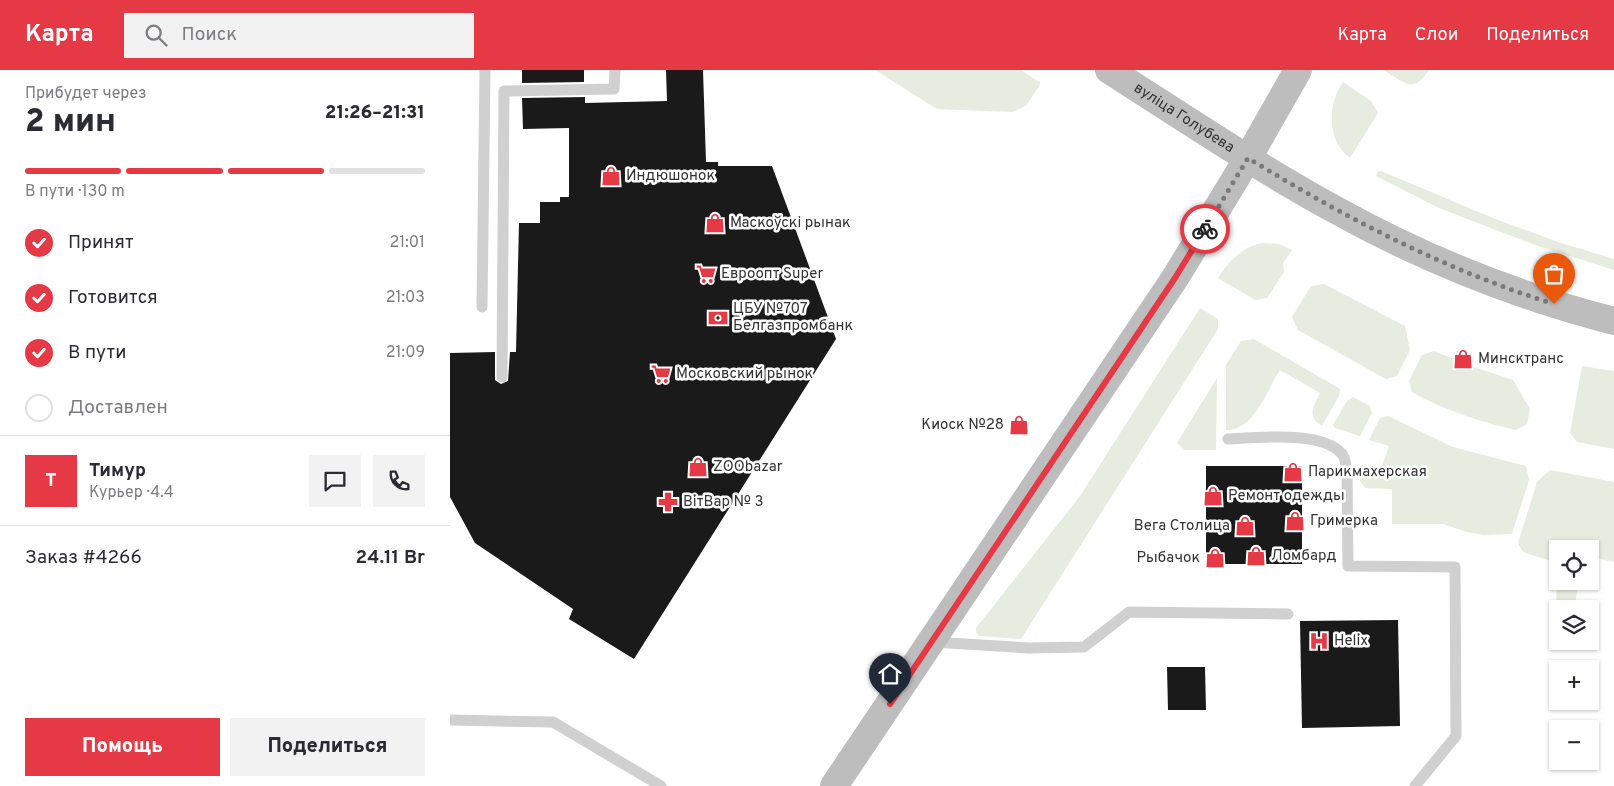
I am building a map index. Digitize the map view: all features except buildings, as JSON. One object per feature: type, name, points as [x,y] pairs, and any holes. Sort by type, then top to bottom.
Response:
[{"type":"main road","name":"вуліца Голубева","points":[[1109,70],[1248,158],[1335,210],[1410,247],[1521,294],[1614,321]]},
{"type":"main road","points":[[834,786],[1175,278],[1248,158],[1298,70]]},
{"type":"lane","points":[[482,308],[485,70]]},
{"type":"lane","points":[[502,377],[504,91],[614,89],[615,70]]},
{"type":"lane","points":[[1228,439],[1308,438],[1337,449],[1342,454],[1347,472],[1348,566],[1456,567],[1456,736],[1415,786]]},
{"type":"lane","points":[[932,642],[1029,648],[1084,647],[1129,612],[1288,614]]},
{"type":"lane","points":[[450,720],[553,722],[661,786]]},
{"type":"shaded area","points":[[875,70],[1021,70],[1041,83],[1026,106],[1012,112],[937,109]]},
{"type":"shaded area","points":[[1383,70],[1429,70],[1418,82],[1408,84]]},
{"type":"shaded area","points":[[1343,82],[1371,101],[1378,113],[1350,158],[1342,151],[1333,133],[1332,111],[1334,101]]},
{"type":"shaded area","points":[[1381,171],[1493,218],[1558,242],[1614,259],[1614,270],[1538,246],[1439,208],[1376,176],[1377,172]]},
{"type":"shaded area","points":[[1262,243],[1279,244],[1292,250],[1283,263],[1284,272],[1267,298],[1255,300],[1218,278],[1236,256],[1248,248]]},
{"type":"shaded area","points":[[1324,284],[1405,326],[1410,350],[1397,376],[1386,379],[1298,330],[1292,317],[1311,286]]},
{"type":"shaded area","points":[[1200,308],[1218,319],[1218,329],[1021,639],[979,636],[976,628],[1080,496]]},
{"type":"shaded area","points":[[1254,339],[1340,389],[1339,396],[1322,426],[1313,415],[1320,393],[1280,370],[1252,417],[1245,424],[1226,430],[1226,365],[1241,341]]},
{"type":"shaded area","points":[[1434,351],[1513,380],[1530,409],[1527,424],[1516,430],[1489,423],[1449,410],[1412,392],[1409,381],[1422,355]]},
{"type":"shaded area","points":[[1582,366],[1614,371],[1614,449],[1577,442],[1570,433]]},
{"type":"shaded area","points":[[1217,378],[1216,450],[1185,450],[1177,443]]},
{"type":"shaded area","points":[[1353,397],[1370,406],[1372,413],[1360,436],[1335,428],[1333,425],[1347,401]]},
{"type":"shaded area","points":[[1388,416],[1453,447],[1526,466],[1529,480],[1512,534],[1483,535],[1443,524],[1392,524],[1392,489],[1365,488],[1360,481],[1360,476],[1364,472],[1380,472],[1389,446],[1369,440],[1380,418]]},
{"type":"shaded area","points":[[1550,470],[1614,482],[1614,562],[1599,559],[1599,540],[1549,540],[1549,560],[1523,552],[1518,543],[1537,482]]},
{"type":"shaded area","points":[[1557,590],[1577,590],[1576,600],[1556,600]]},
{"type":"way so far","points":[[1205,229],[1248,158],[1335,210],[1402,244],[1521,294],[1554,304]]},
{"type":"place","name":"Индюшонок","points":[[611,176]]},
{"type":"place","name":"Маскоўскі рынак","points":[[715,223]]},
{"type":"place","name":"Евроопт Super","points":[[706,274]]},
{"type":"place","name":"ЦБУ №707 Белгазпромбанк","points":[[718,318]]},
{"type":"place","name":"Минсктранс","points":[[1463,359]]},
{"type":"place","name":"Московский рынок","points":[[661,374]]},
{"type":"place","name":"Киоск №28","points":[[1019,425]]},
{"type":"place","name":"ZOObazar","points":[[698,467]]},
{"type":"place","name":"Парикмахерская","points":[[1293,472]]},
{"type":"place","name":"Ремонт одежды","points":[[1213,496]]},
{"type":"place","name":"ВітВар № 3","points":[[668,502]]},
{"type":"place","name":"Гримерка","points":[[1295,521]]},
{"type":"place","name":"Вега Столица","points":[[1245,526]]},
{"type":"place","name":"Ломбард","points":[[1256,556]]},
{"type":"place","name":"Рыбачок","points":[[1215,558]]},
{"type":"place","name":"Helix","points":[[1319,641]]},
{"type":"route","points":[[890,704],[1175,278],[1205,229]]}]
